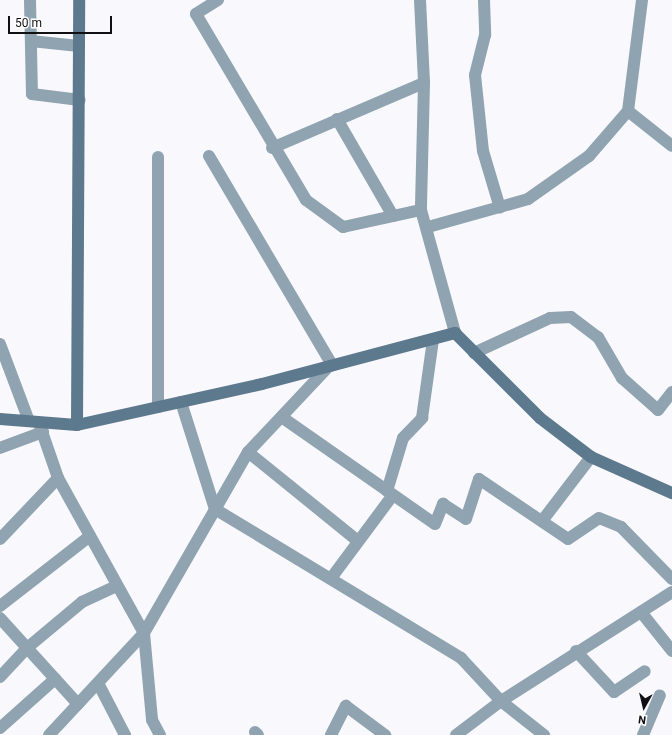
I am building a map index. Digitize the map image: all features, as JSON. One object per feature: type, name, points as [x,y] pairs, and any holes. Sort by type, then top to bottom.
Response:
[{"type":"street","points":[[30,0],[32,94],[80,100]]},
{"type":"street","points":[[77,425],[80,100],[79,0]]},
{"type":"street","points":[[218,0],[196,14],[272,148],[306,200],[343,227],[421,210]]},
{"type":"street","points":[[420,0],[424,83],[421,210],[428,227],[455,333],[540,418],[591,457],[672,493]]},
{"type":"street","points":[[484,0],[485,35],[475,75],[483,151],[500,208]]},
{"type":"street","points":[[428,227],[528,199],[589,156],[628,111],[642,0]]},
{"type":"street","points":[[31,42],[79,46]]},
{"type":"street","points":[[272,148],[337,118],[424,83]]},
{"type":"street","points":[[628,111],[672,146]]},
{"type":"street","points":[[337,118],[393,216]]},
{"type":"street","points":[[209,156],[330,366]]},
{"type":"street","points":[[158,157],[158,407]]},
{"type":"street","points":[[474,353],[550,318],[571,317],[598,337],[622,378],[658,410],[672,392]]},
{"type":"street","points":[[0,419],[37,425],[77,425],[181,402],[330,366],[455,333]]},
{"type":"street","points":[[332,577],[390,493],[403,438],[422,418],[433,340]]},
{"type":"street","points":[[0,344],[37,425],[58,478],[144,633],[152,720],[160,735]]},
{"type":"street","points":[[49,735],[144,633],[248,452],[330,366]]},
{"type":"street","points":[[181,402],[215,509],[332,577],[461,658],[500,701],[544,735]]},
{"type":"street","points":[[282,418],[434,524],[443,504],[466,519],[479,479],[568,539],[599,518],[621,527],[672,579]]},
{"type":"street","points":[[0,448],[37,425]]},
{"type":"street","points":[[248,452],[358,541]]},
{"type":"street","points":[[542,522],[591,457]]},
{"type":"street","points":[[0,539],[58,478]]},
{"type":"street","points":[[0,606],[90,536]]},
{"type":"street","points":[[0,678],[27,648],[82,602],[118,586]]},
{"type":"street","points":[[456,735],[500,701],[576,651],[672,592]]},
{"type":"street","points":[[641,612],[672,651]]},
{"type":"street","points":[[0,618],[78,704]]},
{"type":"street","points":[[576,651],[614,692],[645,671]]},
{"type":"street","points":[[0,728],[55,678]]},
{"type":"street","points":[[98,683],[125,735]]},
{"type":"street","points":[[643,735],[660,695]]},
{"type":"street","points":[[331,735],[346,706],[385,735]]}]
